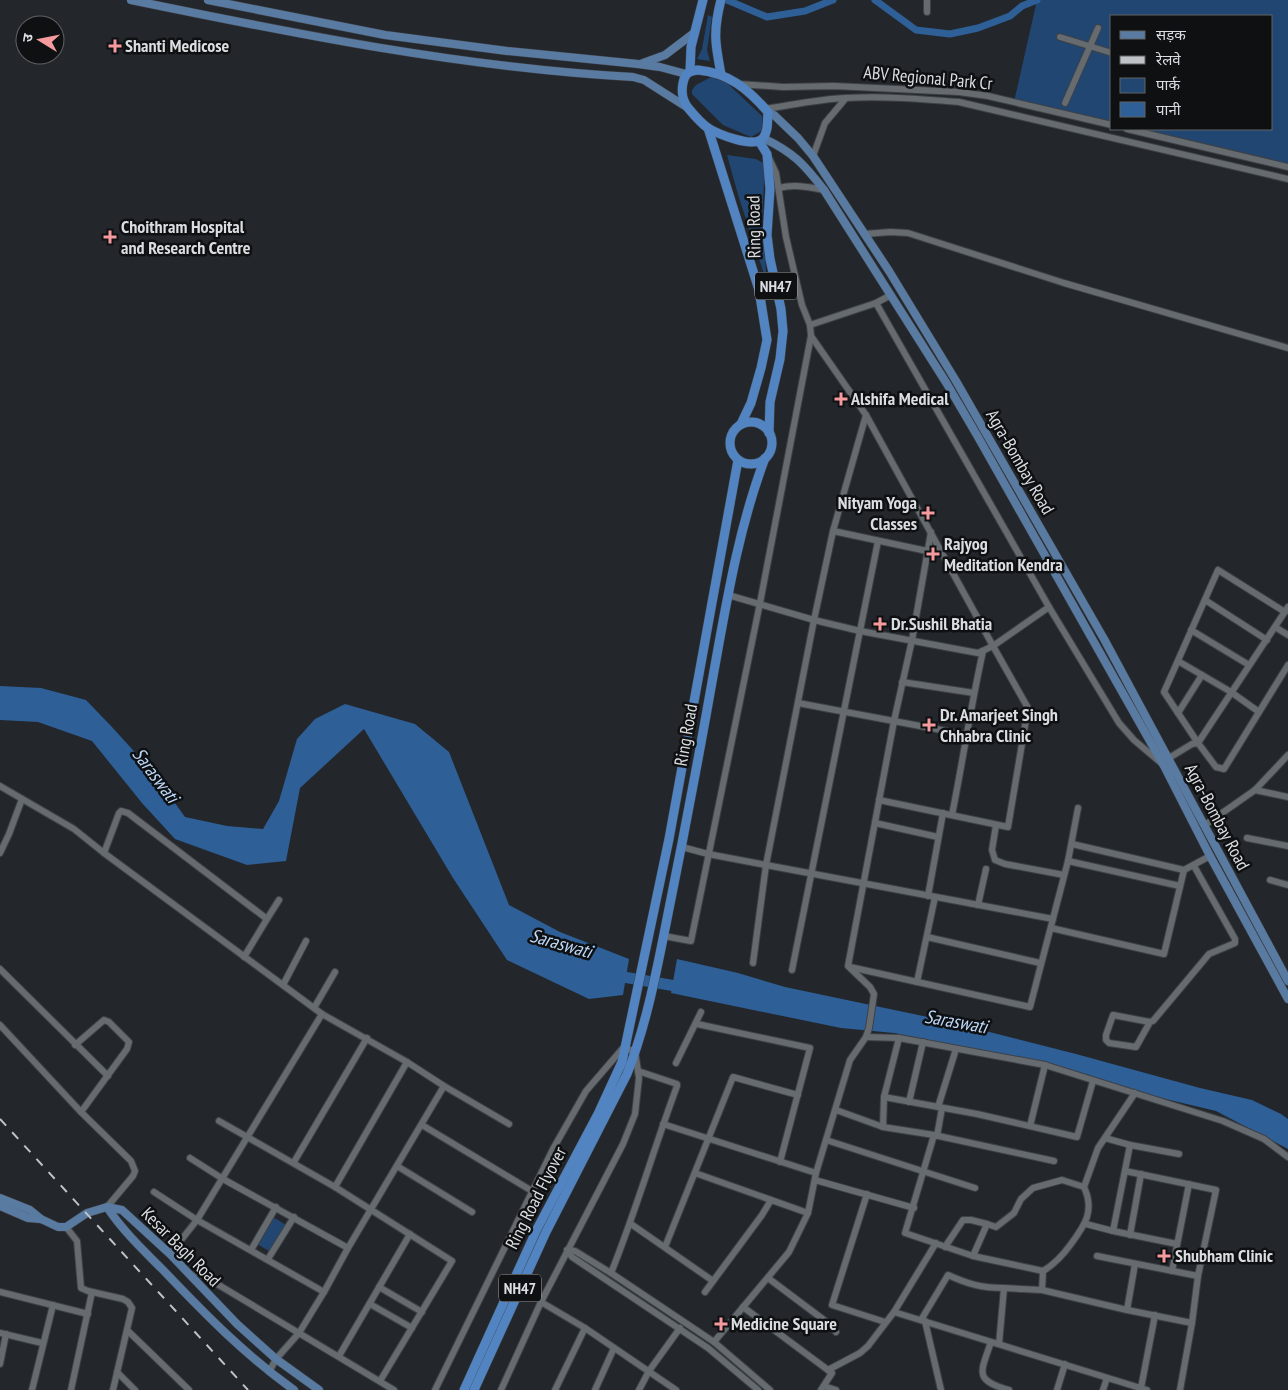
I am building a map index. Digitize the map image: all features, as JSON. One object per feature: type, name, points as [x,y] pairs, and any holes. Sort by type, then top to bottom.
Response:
[{"type":"highway","points":[[688,72],[698,70],[721,74],[752,94],[766,110],[767,129],[761,139],[747,142],[708,128],[688,108],[683,98],[682,88],[688,72],[691,47],[703,0]]},
{"type":"highway","points":[[721,0],[715,22],[715,44],[721,74]]},
{"type":"highway","points":[[708,128],[759,290],[767,340],[751,402],[741,424]]},
{"type":"highway","name":"Ring Road","points":[[761,139],[767,154],[770,188],[769,251],[781,309],[783,331],[780,359],[770,402],[769,433]]},
{"type":"highway","points":[[765,458],[755,464],[743,463],[738,460],[731,450],[730,439],[734,430],[746,422],[756,423],[766,428],[769,433]]},
{"type":"highway","name":"NH47","points":[[765,458],[771,446],[769,433]]},
{"type":"highway","name":"Ring Road","points":[[644,1019],[650,1003],[682,847],[728,595],[751,495],[765,458]]},
{"type":"highway","name":"Ring Road Flyover","points":[[464,1390],[491,1342],[622,1062],[623,1048],[636,999],[669,839],[738,460]]},
{"type":"highway","name":"Ring Road Flyover","points":[[542,1230],[627,1074],[636,1051],[644,1019]]},
{"type":"highway","name":"Ring Road Flyover","points":[[474,1390],[491,1342]]},
{"type":"main road","points":[[131,0],[229,20],[458,61],[633,77],[644,80],[688,108]]},
{"type":"main road","points":[[208,0],[385,35],[507,51],[638,64],[688,72]]},
{"type":"main road","points":[[638,64],[665,55],[694,33]]},
{"type":"main road","name":"Agra-Bombay Road","points":[[766,110],[774,115],[798,138],[813,156],[865,234],[961,390],[1104,639],[1210,856],[1288,998]]},
{"type":"main road","name":"Agra-Bombay Road","points":[[761,139],[783,148],[808,170],[824,190],[891,296],[978,437],[1165,762],[1205,826],[1288,981]]},
{"type":"main road","points":[[0,1198],[30,1210],[41,1219],[55,1226],[66,1227],[87,1213],[107,1207],[114,1217],[235,1344],[294,1390]]},
{"type":"main road","points":[[0,1206],[28,1218],[41,1219]]},
{"type":"main road","name":"Kesar Bagh Road","points":[[107,1207],[122,1210],[170,1254],[237,1324],[276,1359],[319,1390]]},
{"type":"street","points":[[927,12],[928,0]]},
{"type":"street","points":[[1065,103],[1098,28]]},
{"type":"street","points":[[1060,36],[1110,52]]},
{"type":"street","name":"ABV Regional Park Cr","points":[[738,84],[958,92],[988,96],[1110,125]]},
{"type":"street","points":[[813,156],[825,123],[846,98]]},
{"type":"street","points":[[766,110],[812,100],[846,98],[903,98],[959,102],[1288,179]]},
{"type":"street","points":[[1132,130],[1288,167]]},
{"type":"street","points":[[664,936],[691,941],[760,603],[811,336],[810,325],[802,305],[786,237],[776,174],[767,154]]},
{"type":"street","points":[[778,188],[800,186],[824,190]]},
{"type":"street","points":[[865,234],[908,233],[1064,283],[1288,348]]},
{"type":"street","points":[[810,325],[876,303],[891,296]]},
{"type":"street","points":[[876,303],[1049,607],[1119,723],[1134,740],[1165,762],[1192,744],[1198,743],[1286,610],[1218,570],[1164,692],[1198,743],[1216,767],[1224,769],[1288,665]]},
{"type":"street","points":[[811,336],[866,415],[992,646],[1028,708],[1008,827],[879,800]]},
{"type":"street","points":[[753,963],[766,866],[814,620],[833,531],[866,415]]},
{"type":"street","points":[[833,531],[927,551]]},
{"type":"street","points":[[848,966],[894,721],[912,640],[931,532]]},
{"type":"street","points":[[792,970],[878,541]]},
{"type":"street","points":[[728,595],[860,631],[978,653],[992,646],[1049,607]]},
{"type":"street","points":[[1205,600],[1267,640]]},
{"type":"street","points":[[1275,627],[1288,635]]},
{"type":"street","points":[[1191,630],[1250,666]]},
{"type":"street","points":[[952,815],[983,651]]},
{"type":"street","points":[[1178,661],[1231,692],[1259,712]]},
{"type":"street","points":[[1178,713],[1202,676]]},
{"type":"street","points":[[902,682],[974,693]]},
{"type":"street","points":[[798,703],[968,735]]},
{"type":"street","points":[[1205,826],[1255,790],[1288,755]]},
{"type":"street","points":[[0,786],[74,829],[322,1014],[408,1062],[508,1124]]},
{"type":"street","points":[[1255,790],[1288,798]]},
{"type":"street","points":[[0,853],[22,799]]},
{"type":"street","points":[[848,966],[1030,1007],[1068,861],[1078,808]]},
{"type":"street","points":[[104,853],[116,817],[121,811],[124,812],[268,918]]},
{"type":"street","points":[[917,982],[927,937],[938,837],[943,812]]},
{"type":"street","points":[[875,823],[938,837]]},
{"type":"street","points":[[996,825],[992,850],[995,860],[1005,864],[1064,875]]},
{"type":"street","points":[[1247,838],[1288,846]]},
{"type":"street","points":[[1072,844],[1184,870],[1210,856]]},
{"type":"street","points":[[682,847],[766,866],[1053,919]]},
{"type":"street","points":[[1068,861],[1180,886]]},
{"type":"street","points":[[1150,1022],[1115,1014],[1112,1017],[1106,1040],[1109,1043],[1136,1047],[1150,1022],[1156,1019],[1209,954],[1235,942],[1194,866]]},
{"type":"street","points":[[978,905],[986,869]]},
{"type":"street","points":[[1051,928],[1164,954],[1184,870]]},
{"type":"street","points":[[1270,880],[1288,885]]},
{"type":"street","points":[[244,957],[279,900]]},
{"type":"street","points":[[927,937],[1040,963]]},
{"type":"street","points":[[283,985],[306,942]]},
{"type":"street","points":[[714,1342],[789,1252],[808,1212],[826,1140],[850,1060],[866,1037],[874,1000],[874,994],[870,987],[848,966]]},
{"type":"street","points":[[0,968],[108,1076]]},
{"type":"street","points":[[314,1008],[335,972]]},
{"type":"street","points":[[676,1063],[701,1012]]},
{"type":"street","points":[[170,1254],[198,1220],[322,1014]]},
{"type":"street","points":[[75,1045],[103,1021],[109,1022],[128,1040],[129,1046],[81,1112]]},
{"type":"street","points":[[696,1024],[810,1048],[780,1162]]},
{"type":"street","points":[[0,1025],[81,1112],[134,1165],[135,1171],[133,1176],[107,1207]]},
{"type":"street","points":[[866,1037],[899,1038],[1045,1065],[1223,1121],[1264,1139],[1288,1157]]},
{"type":"street","points":[[294,1162],[367,1038]]},
{"type":"street","points":[[883,1127],[884,1097],[899,1038]]},
{"type":"street","points":[[909,1102],[923,1042]]},
{"type":"street","points":[[435,1390],[552,1149],[586,1090],[623,1048],[636,1051],[638,1071],[636,1114],[623,1144],[541,1302],[501,1390]]},
{"type":"street","points":[[956,1049],[940,1107],[935,1135],[905,1234],[973,1256],[1043,1271],[1054,1265],[1086,1224],[1088,1196],[1084,1187],[1095,1154],[1135,1093]]},
{"type":"street","points":[[335,1187],[408,1062]]},
{"type":"street","points":[[1030,1126],[1045,1065]]},
{"type":"street","points":[[611,1273],[631,1224],[677,1084],[638,1071]]},
{"type":"street","points":[[665,1247],[733,1077],[798,1095]]},
{"type":"street","points":[[884,1097],[940,1107],[1077,1137],[1094,1081]]},
{"type":"street","points":[[269,1372],[276,1359],[299,1333],[444,1086]]},
{"type":"street","points":[[836,1110],[883,1127],[935,1135],[1054,1161]]},
{"type":"street","points":[[219,1121],[294,1162],[452,1261],[380,1381]]},
{"type":"street","points":[[663,1124],[780,1162],[816,1177],[914,1208]]},
{"type":"street","points":[[422,1125],[532,1191]]},
{"type":"street","points":[[1105,1138],[1130,1145],[1179,1154]]},
{"type":"street","points":[[826,1140],[975,1188]]},
{"type":"street","points":[[1113,1232],[1130,1145]]},
{"type":"street","points":[[190,1158],[223,1179],[348,1248]]},
{"type":"street","points":[[397,1166],[472,1212]]},
{"type":"street","points":[[1125,1172],[1216,1190],[1198,1276],[1180,1390]]},
{"type":"street","points":[[694,1173],[808,1212]]},
{"type":"street","points":[[1130,1235],[1141,1174]]},
{"type":"street","points":[[946,1247],[963,1220],[971,1220],[996,1227],[1014,1213],[1021,1199],[1033,1188],[1062,1180],[1084,1187]]},
{"type":"street","points":[[1172,1271],[1189,1184]]},
{"type":"street","points":[[154,1192],[198,1220],[324,1292]]},
{"type":"street","points":[[867,1194],[832,1305],[885,1322]]},
{"type":"street","points":[[705,1292],[771,1200]]},
{"type":"street","points":[[251,1250],[276,1207]]},
{"type":"street","points":[[268,1259],[294,1217]]},
{"type":"street","points":[[631,1224],[713,1281]]},
{"type":"street","points":[[973,1256],[986,1224]]},
{"type":"street","points":[[1086,1224],[1113,1232],[1178,1244]]},
{"type":"street","points":[[66,1227],[77,1241],[80,1285],[83,1290],[128,1302],[131,1305],[132,1314],[113,1390]]},
{"type":"street","points":[[339,1356],[410,1234]]},
{"type":"street","points":[[828,1370],[864,1350],[894,1312],[936,1243]]},
{"type":"street","points":[[567,1250],[576,1251],[714,1342],[770,1390]]},
{"type":"street","points":[[567,1250],[572,1257],[708,1348],[758,1390]]},
{"type":"street","points":[[1096,1256],[1198,1276]]},
{"type":"street","points":[[1127,1310],[1135,1264]]},
{"type":"street","points":[[1042,1290],[1043,1271]]},
{"type":"street","points":[[197,1272],[394,1390]]},
{"type":"street","points":[[941,1390],[923,1320],[948,1275],[969,1285],[987,1288],[1042,1290],[1192,1323]]},
{"type":"street","points":[[768,1278],[828,1323],[836,1332]]},
{"type":"street","points":[[380,1287],[422,1312]]},
{"type":"street","points":[[998,1344],[1004,1288]]},
{"type":"street","points":[[0,1292],[88,1314]]},
{"type":"street","points":[[71,1390],[92,1292]]},
{"type":"street","points":[[541,1302],[585,1328],[676,1390]]},
{"type":"street","points":[[32,1390],[53,1304]]},
{"type":"street","points":[[370,1304],[412,1328]]},
{"type":"street","points":[[743,1307],[832,1373],[822,1388],[836,1390]]},
{"type":"street","points":[[894,1312],[1144,1389],[1155,1315]]},
{"type":"street","points":[[555,1390],[585,1328]]},
{"type":"street","points":[[639,1390],[649,1371],[680,1328]]},
{"type":"street","points":[[127,1330],[189,1390]]},
{"type":"street","points":[[0,1364],[3,1334],[42,1343]]},
{"type":"street","points":[[991,1342],[984,1363],[984,1376],[989,1383],[1009,1390]]},
{"type":"street","points":[[595,1390],[614,1348]]},
{"type":"street","points":[[1057,1390],[1065,1364]]},
{"type":"street","points":[[117,1372],[134,1390]]},
{"type":"street","points":[[1103,1390],[1107,1378]]},
{"type":"green space","points":[[1037,0],[1288,0],[1288,167],[1130,130],[1273,130],[1273,15],[1110,15],[1110,125],[1014,102]]},
{"type":"green space","points":[[708,15],[712,17],[707,50],[710,61],[697,59],[702,49]]},
{"type":"green space","points":[[711,77],[727,83],[762,116],[763,130],[751,137],[723,125],[692,94],[692,90],[696,85]]},
{"type":"green space","points":[[727,155],[756,159],[765,164],[762,221],[767,283],[739,198]]},
{"type":"green space","points":[[273,1217],[286,1225],[269,1251],[257,1244]]},
{"type":"water","points":[[0,686],[41,688],[86,700],[152,771],[185,817],[227,826],[263,829],[279,801],[297,739],[315,719],[345,704],[415,724],[449,752],[509,905],[560,932],[629,959],[623,995],[589,999],[507,960],[453,878],[364,729],[300,788],[286,861],[247,865],[175,839],[142,803],[92,741],[38,722],[0,720]]},
{"type":"water","points":[[677,959],[738,973],[785,987],[942,1020],[1252,1100],[1288,1119],[1288,1149],[1216,1111],[1153,1096],[1072,1070],[894,1033],[841,1028],[671,993]]},
{"type":"waterway","points":[[727,0],[767,17],[805,11],[833,0]]},
{"type":"waterway","points":[[875,0],[916,30],[950,34],[978,28],[1010,16],[1022,6],[1037,0]]},
{"type":"waterway","name":"Saraswati","points":[[612,975],[687,988]]},
{"type":"railway","points":[[0,1119],[248,1390]]},
{"type":"place","name":"Shanti Medicose","points":[[115,46]]},
{"type":"place","name":"Choithram Hospital and Research Centre","points":[[110,237]]},
{"type":"place","name":"Alshifa Medical","points":[[841,399]]},
{"type":"place","name":"Nityam Yoga Classes","points":[[928,513]]},
{"type":"place","name":"Rajyog Meditation Kendra","points":[[933,554]]},
{"type":"place","name":"Dr.Sushil Bhatia","points":[[880,624]]},
{"type":"place","name":"Dr. Amarjeet Singh Chhabra Clinic","points":[[929,725]]},
{"type":"place","name":"Shubham Clinic","points":[[1164,1256]]},
{"type":"place","name":"Medicine Square","points":[[721,1324]]}]
